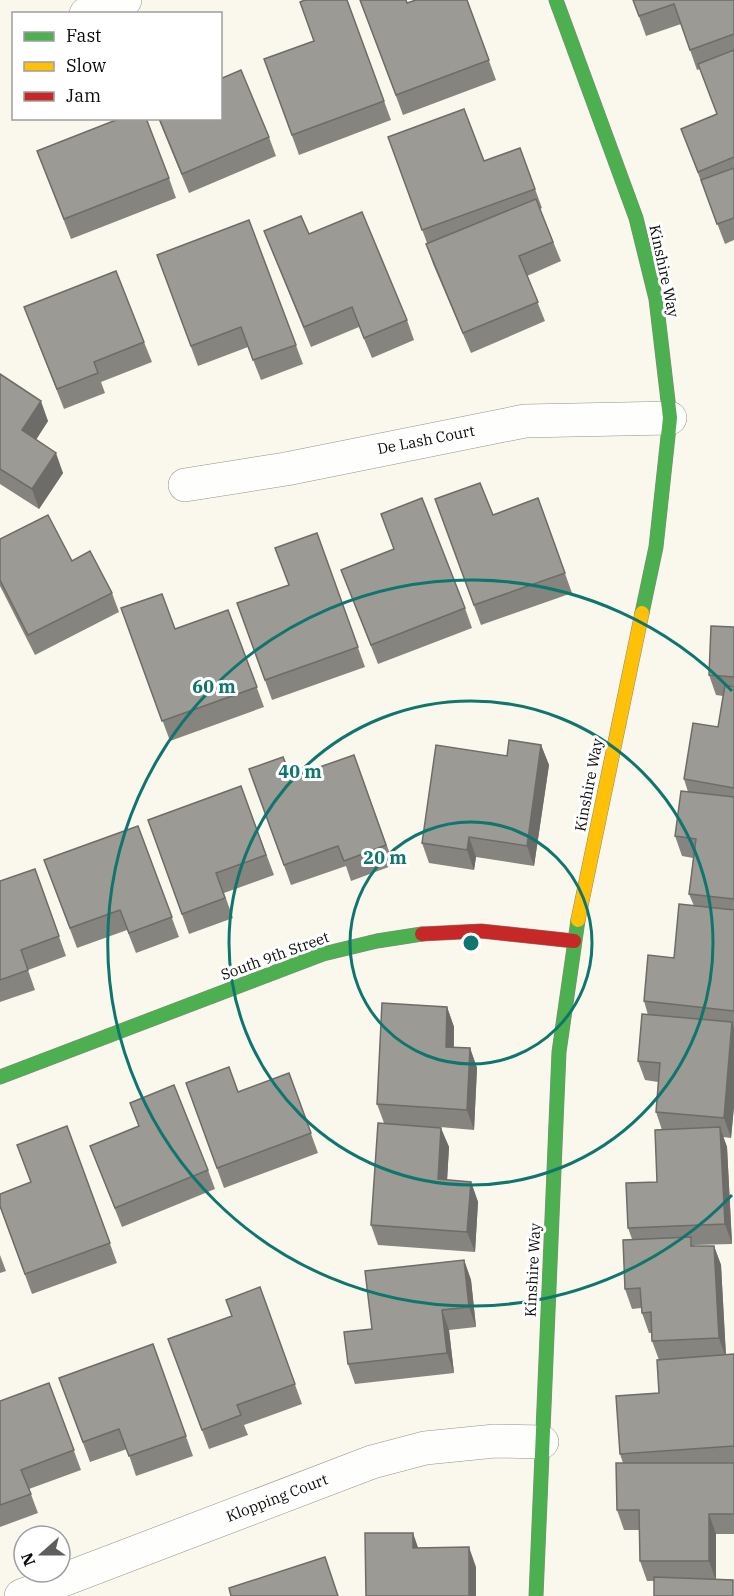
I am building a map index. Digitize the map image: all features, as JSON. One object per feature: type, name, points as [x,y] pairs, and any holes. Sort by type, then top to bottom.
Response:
[{"type":"street","points":[[92,12],[125,0]]},
{"type":"street","name":"Kinshire Way","points":[[536,1596],[560,1052],[574,941],[630,665],[657,547],[670,418],[656,299],[636,218],[556,0]]},
{"type":"street","name":"De Lash Court","points":[[185,485],[286,470],[525,421],[670,418]]},
{"type":"street","name":"South 9th Street","points":[[0,1077],[323,954],[365,943],[435,933],[469,931],[531,935],[574,941]]},
{"type":"street","name":"Klopping Court","points":[[21,1596],[372,1462],[425,1448],[495,1441],[542,1442]]},
{"type":"building","points":[[347,0],[384,101],[292,135],[264,59],[314,41],[300,2]]},
{"type":"building","points":[[360,0],[406,0],[407,3],[416,0],[467,0],[489,60],[396,95]]},
{"type":"building","points":[[633,0],[734,0],[734,34],[690,50],[674,4],[639,16]]},
{"type":"building","points":[[734,50],[734,157],[698,172],[681,129],[717,114],[698,64]]},
{"type":"building","points":[[241,70],[269,137],[182,174],[160,120],[222,120],[222,78]]},
{"type":"building","points":[[464,109],[484,161],[520,148],[535,189],[422,230],[388,137]]},
{"type":"building","points":[[116,120],[147,120],[169,178],[64,219],[37,151]]},
{"type":"building","points":[[734,168],[734,218],[717,224],[701,180]]},
{"type":"building","points":[[536,199],[553,242],[519,256],[538,302],[463,333],[426,244]]},
{"type":"building","points":[[362,212],[407,320],[364,338],[352,307],[304,327],[264,231],[301,216],[309,234]]},
{"type":"building","points":[[249,220],[296,345],[253,360],[241,327],[191,346],[157,255]]},
{"type":"building","points":[[116,271],[144,342],[94,362],[98,373],[57,389],[24,307]]},
{"type":"building","points":[[0,374],[41,401],[22,430],[56,453],[32,489],[0,469]]},
{"type":"building","points":[[480,483],[493,515],[538,498],[565,573],[474,605],[435,499]]},
{"type":"building","points":[[422,498],[465,608],[371,645],[341,570],[394,549],[381,514]]},
{"type":"building","points":[[48,515],[72,561],[90,551],[112,593],[28,635],[0,580],[0,539]]},
{"type":"building","points":[[317,533],[358,647],[265,680],[237,603],[289,585],[275,548]]},
{"type":"building","points":[[162,594],[175,629],[228,610],[257,687],[162,721],[121,608]]},
{"type":"building","points":[[711,626],[734,627],[734,677],[709,675]]},
{"type":"building","points":[[725,685],[734,687],[734,788],[684,779],[693,723],[718,727]]},
{"type":"building","points":[[509,740],[541,745],[527,846],[469,837],[467,850],[422,843],[436,745],[507,756]]},
{"type":"building","points":[[354,755],[386,845],[344,861],[338,846],[284,865],[249,769],[283,757],[291,777]]},
{"type":"building","points":[[241,786],[266,855],[216,873],[225,898],[182,914],[148,820]]},
{"type":"building","points":[[681,791],[734,797],[734,899],[689,894],[696,839],[675,836]]},
{"type":"building","points":[[138,826],[172,917],[129,933],[120,910],[70,928],[44,860]]},
{"type":"building","points":[[35,869],[59,936],[21,950],[28,970],[0,980],[0,881]]},
{"type":"building","points":[[679,904],[734,910],[734,1011],[644,1001],[648,955],[674,958]]},
{"type":"building","points":[[382,1003],[447,1007],[446,1047],[470,1048],[467,1110],[377,1104]]},
{"type":"building","points":[[642,1014],[732,1022],[724,1118],[656,1112],[660,1063],[638,1061]]},
{"type":"building","points":[[229,1067],[238,1092],[289,1073],[311,1133],[217,1168],[186,1083]]},
{"type":"building","points":[[174,1085],[208,1170],[115,1208],[90,1146],[139,1126],[130,1103]]},
{"type":"building","points":[[378,1123],[441,1128],[438,1179],[471,1182],[467,1232],[371,1225]]},
{"type":"building","points":[[67,1126],[110,1243],[25,1274],[0,1206],[0,1194],[31,1182],[17,1145]]},
{"type":"building","points":[[720,1127],[725,1224],[628,1228],[626,1183],[657,1182],[655,1130]]},
{"type":"building","points":[[691,1237],[691,1246],[714,1246],[719,1338],[652,1341],[651,1312],[642,1313],[640,1288],[625,1289],[623,1240]]},
{"type":"building","points":[[464,1260],[469,1307],[442,1310],[447,1353],[348,1364],[344,1332],[372,1329],[365,1271]]},
{"type":"building","points":[[260,1287],[295,1384],[237,1405],[241,1415],[202,1430],[168,1339],[232,1316],[226,1300]]},
{"type":"building","points":[[153,1344],[186,1436],[129,1456],[119,1429],[83,1442],[59,1378]]},
{"type":"building","points":[[734,1354],[734,1446],[620,1454],[616,1396],[659,1393],[657,1360]]},
{"type":"building","points":[[49,1383],[74,1450],[21,1470],[31,1494],[0,1505],[0,1401]]},
{"type":"building","points":[[616,1463],[734,1463],[734,1514],[709,1514],[709,1561],[640,1561],[639,1510],[617,1510]]},
{"type":"building","points":[[365,1533],[413,1533],[413,1548],[469,1547],[469,1596],[366,1596]]},
{"type":"building","points":[[325,1557],[338,1596],[231,1596],[229,1588]]},
{"type":"building","points":[[654,1577],[733,1580],[733,1596],[654,1596]]},
{"type":"traffic: fast","points":[[556,0],[636,218],[656,299],[670,418],[656,547],[642,613]]},
{"type":"traffic: fast","points":[[536,1596],[559,1052],[578,920]]},
{"type":"traffic: fast","points":[[0,1077],[323,954],[377,941],[422,934]]},
{"type":"traffic: slow","points":[[578,920],[642,613]]},
{"type":"traffic: jam","points":[[422,934],[481,931],[574,941]]}]
